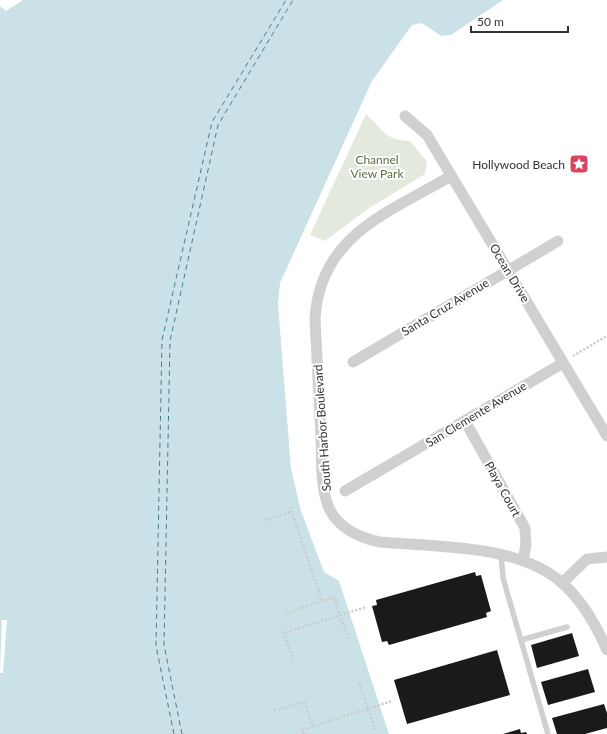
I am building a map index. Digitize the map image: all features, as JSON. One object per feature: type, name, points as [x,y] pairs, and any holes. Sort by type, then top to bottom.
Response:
[{"type":"street","name":"Ocean Drive","points":[[405,116],[427,135],[607,436]]},
{"type":"street","name":"South Harbor Boulevard","points":[[451,176],[358,231],[338,251],[328,268],[316,301],[315,319],[323,475],[329,508],[339,521],[350,531],[364,538],[380,542],[501,553],[523,560],[562,583],[578,602],[599,632],[607,650]]},
{"type":"street","name":"Santa Cruz Avenue","points":[[353,362],[558,241]]},
{"type":"street","name":"San Clemente Avenue","points":[[346,491],[563,363]]},
{"type":"street","name":"Playa Court","points":[[465,422],[525,528],[526,545],[523,560]]},
{"type":"street","points":[[562,583],[587,559],[607,557]]},
{"type":"lane","points":[[501,553],[501,569],[548,734]]},
{"type":"lane","points":[[521,640],[566,627]]},
{"type":"path","points":[[563,363],[607,336]]},
{"type":"path","points":[[290,507],[322,601]]},
{"type":"path","points":[[265,520],[291,512]]},
{"type":"path","points":[[287,613],[334,597],[348,638]]},
{"type":"path","points":[[292,657],[284,633],[366,607]]},
{"type":"path","points":[[359,683],[375,729]]},
{"type":"path","points":[[304,734],[302,730],[392,701]]},
{"type":"path","points":[[274,711],[304,702],[313,726]]},
{"type":"green space","name":"Channel View Park","points":[[366,114],[385,133],[395,139],[410,141],[427,162],[425,174],[366,210],[325,241],[310,235]]},
{"type":"water","points":[[23,0],[503,0],[451,35],[441,36],[422,23],[412,25],[372,81],[280,283],[278,304],[291,469],[301,511],[324,572],[339,581],[389,734],[0,734],[0,6],[6,11]]},
{"type":"pier","points":[[2,620],[7,620],[3,673],[0,673]]},
{"type":"building","points":[[475,572],[476,576],[481,575],[491,611],[486,613],[487,617],[389,645],[387,641],[382,642],[372,606],[377,605],[376,600]]},
{"type":"building","points":[[572,633],[579,656],[537,668],[531,645]]},
{"type":"building","points":[[497,650],[510,695],[407,724],[394,680]]},
{"type":"building","points":[[588,669],[595,692],[548,705],[541,682]]},
{"type":"building","points":[[604,704],[607,713],[607,728],[585,734],[557,734],[552,718]]},
{"type":"building","points":[[520,729],[521,733],[526,732],[527,734],[503,734]]},
{"type":"ferry route","points":[[174,734],[156,646],[162,340],[212,122],[286,0]]},
{"type":"ferry route","points":[[182,734],[164,645],[170,341],[218,125],[293,0]]},
{"type":"place","name":"Hollywood Beach","points":[[579,164]]}]
